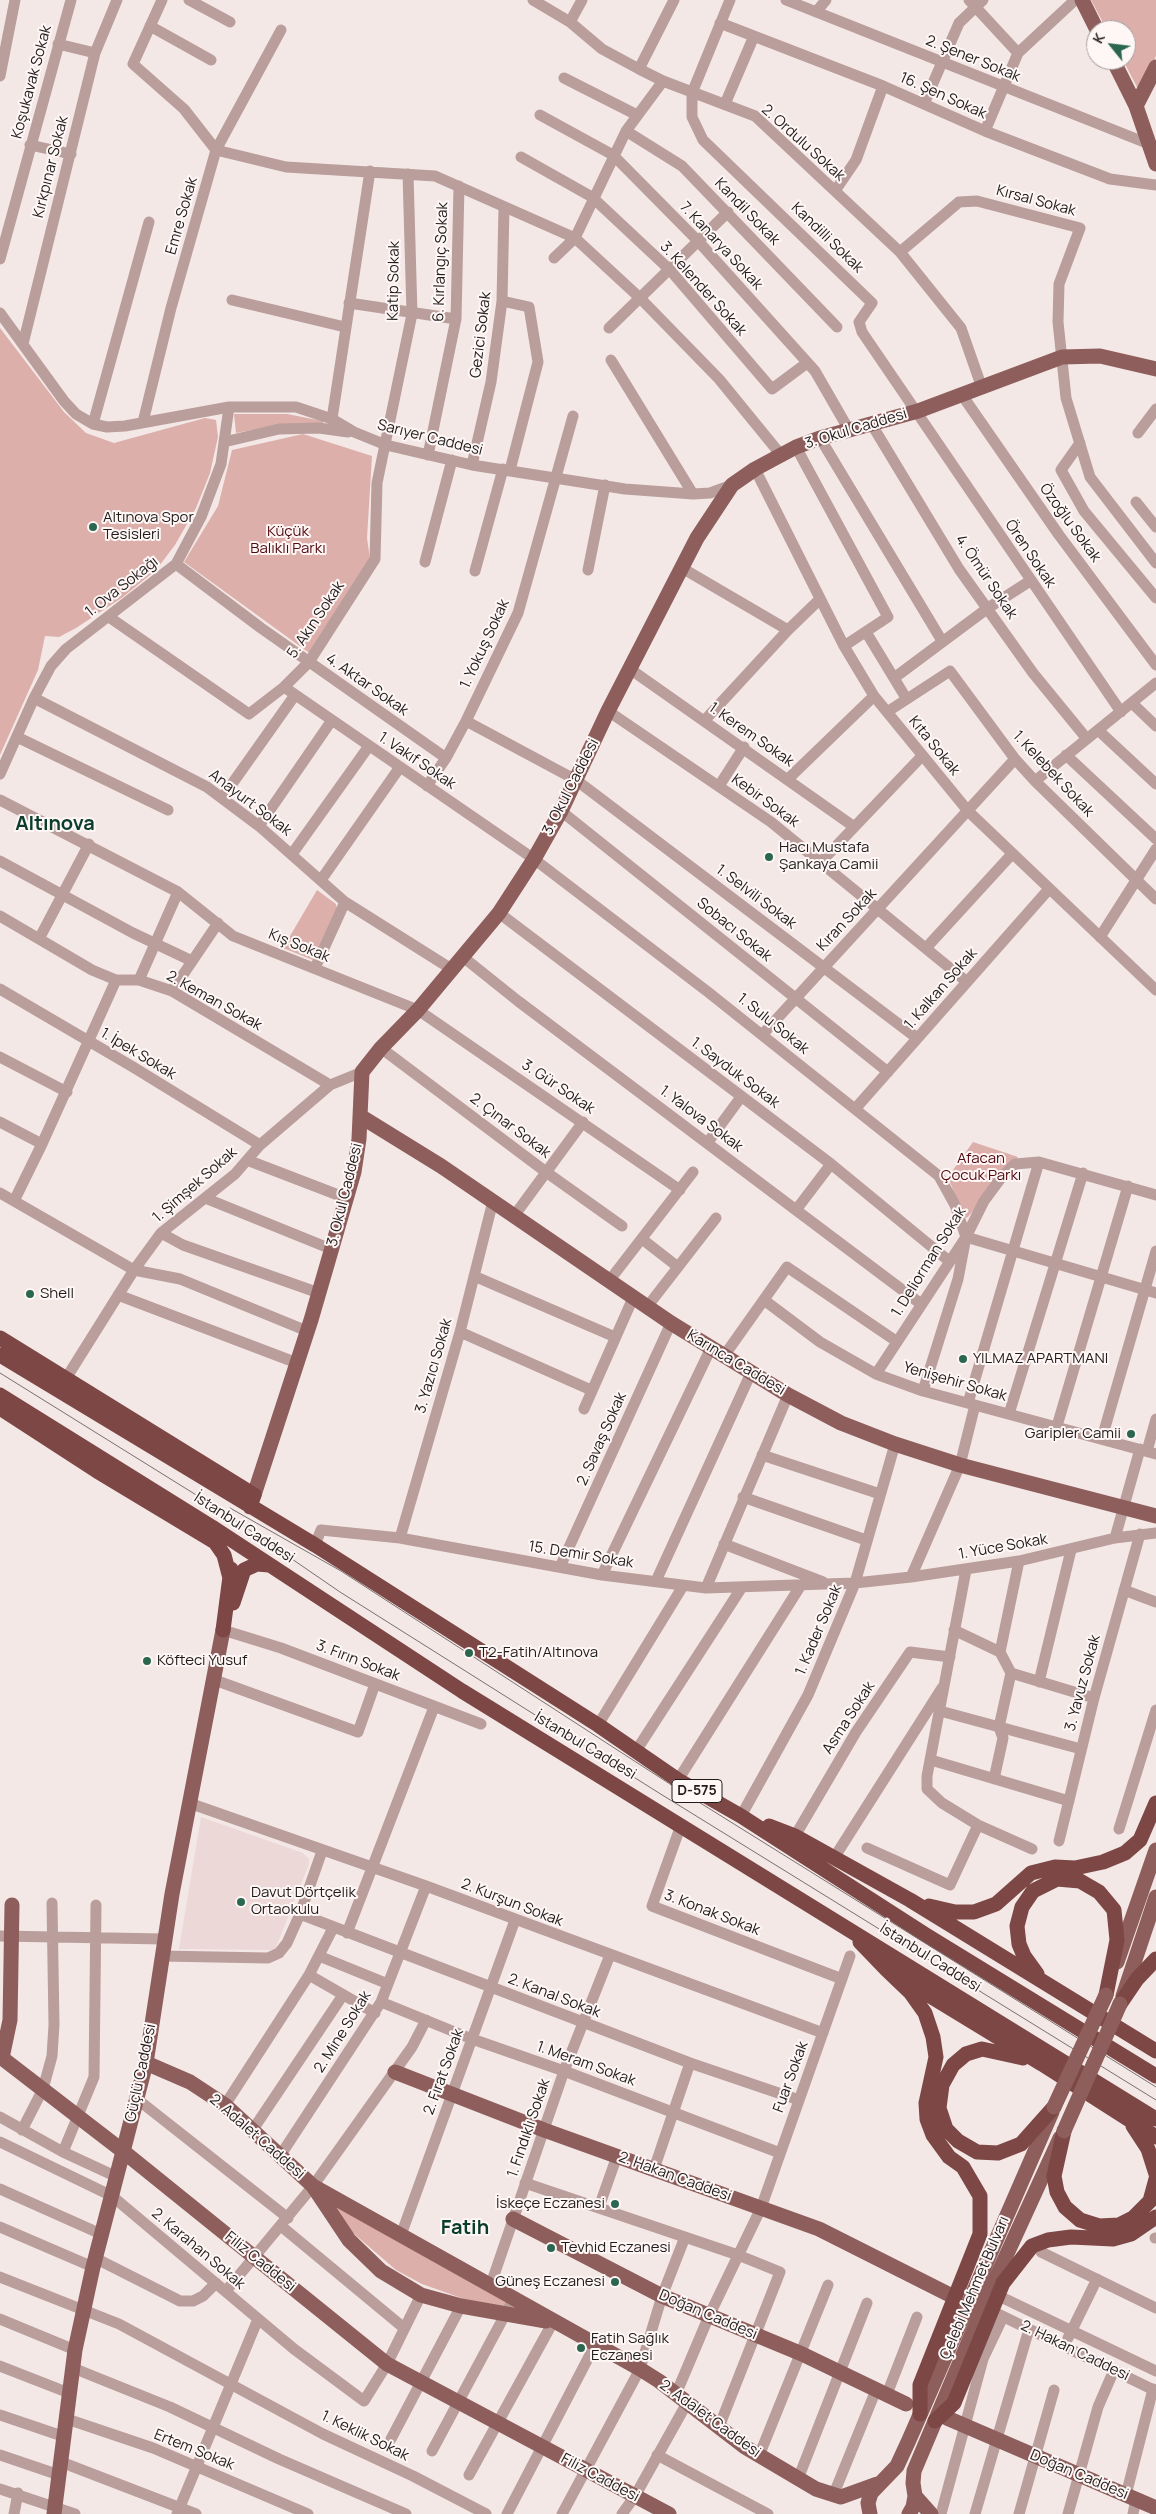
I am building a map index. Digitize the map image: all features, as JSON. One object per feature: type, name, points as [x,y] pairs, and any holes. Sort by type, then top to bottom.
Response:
[{"type":"highway","points":[[0,1338],[248,1501]]},
{"type":"highway","name":"İstanbul Caddesi","points":[[0,1356],[248,1501],[598,1726],[678,1780],[741,1816],[1008,1986],[1156,2076]]},
{"type":"highway","name":"İstanbul Caddesi","points":[[0,1395],[218,1532],[454,1686],[1156,2119]]},
{"type":"highway","points":[[0,1408],[97,1471],[215,1542],[224,1555],[230,1578]]},
{"type":"highway","points":[[218,1532],[229,1545],[232,1561],[222,1630]]},
{"type":"highway","points":[[222,1630],[244,1570],[256,1564],[269,1565]]},
{"type":"highway","points":[[910,1900],[936,1909],[974,1912],[996,1904],[1031,1873],[1055,1867],[1075,1868],[1103,1862],[1124,1852],[1140,1840],[1156,1803]]},
{"type":"highway","points":[[741,1816],[795,1836],[910,1900],[1156,2051]]},
{"type":"highway","points":[[1051,1986],[1034,1971],[1019,1944],[1017,1926],[1022,1907],[1033,1891],[1057,1879],[1080,1881],[1100,1892],[1114,1910],[1117,1940],[1106,1995]]},
{"type":"highway","points":[[845,1926],[910,1992],[925,2013],[933,2037],[936,2057],[926,2102],[927,2119],[933,2135],[949,2157],[963,2167],[980,2196],[980,2234],[920,2385],[920,2414]]},
{"type":"highway","points":[[1120,2004],[1137,1979],[1156,1959]]},
{"type":"highway","points":[[886,1969],[1042,2064],[1131,2123],[1156,2137]]},
{"type":"highway","points":[[1138,2040],[1156,2046]]},
{"type":"highway","points":[[1042,2064],[1006,2053],[982,2050],[966,2054],[953,2065],[942,2085],[939,2108],[946,2129],[958,2141],[977,2152],[998,2153],[1022,2144],[1054,2107]]},
{"type":"highway","points":[[1131,2123],[1148,2149],[1156,2174]]},
{"type":"highway","points":[[1064,2131],[1054,2176],[1058,2192],[1065,2207],[1080,2220],[1099,2226],[1119,2225],[1133,2218],[1150,2201],[1156,2179]]},
{"type":"highway","points":[[941,2419],[954,2403],[1003,2283],[1032,2246],[1048,2240],[1071,2237],[1113,2239],[1132,2234],[1156,2217]]},
{"type":"main road","points":[[1082,0],[1092,20]]},
{"type":"main road","points":[[1136,106],[1156,67]]},
{"type":"main road","points":[[1118,70],[1136,106],[1156,164]]},
{"type":"main road","name":"3. Okul Caddesi","points":[[248,1501],[297,1363],[346,1198],[359,1139],[362,1072],[381,1048],[418,1010],[464,957],[499,913],[534,859],[561,811],[608,711],[697,538],[732,486],[756,469],[796,447],[820,438],[918,411],[1062,357],[1100,356],[1156,369]]},
{"type":"main road","name":"Karınca Caddesi","points":[[360,1116],[441,1166],[671,1323],[788,1395],[841,1423],[895,1444],[960,1465],[1156,1516]]},
{"type":"main road","name":"Güçlü Caddesi","points":[[54,2510],[65,2438],[69,2392],[82,2311],[146,2063],[164,1939],[222,1630]]},
{"type":"main road","name":"Çelebi Mehmet Bulvarı","points":[[870,2514],[868,2503],[870,2493],[897,2466],[1054,2107],[1106,1995],[1156,1850]]},
{"type":"main road","name":"Çelebi Mehmet Bulvarı","points":[[908,2514],[913,2507],[914,2471],[941,2419],[990,2291],[1120,2004],[1156,1897]]},
{"type":"main road","name":"Filiz Caddesi","points":[[12,1906],[6,1936],[10,2020],[2,2058],[124,2152],[386,2364],[669,2514]]},
{"type":"main road","name":"2. Adalet Caddesi","points":[[146,2063],[190,2082],[225,2105],[313,2186],[491,2284],[595,2346],[640,2369],[759,2456],[798,2479],[837,2496],[870,2514]]},
{"type":"main road","name":"2. Hakan Caddesi","points":[[395,2072],[544,2130],[819,2229],[950,2295]]},
{"type":"main road","name":"2. Adalet Caddesi","points":[[313,2186],[348,2240],[381,2271],[421,2295],[461,2306],[553,2322]]},
{"type":"main road","name":"Doğan Caddesi","points":[[513,2219],[662,2296],[802,2354],[906,2404]]},
{"type":"main road","name":"Doğan Caddesi","points":[[941,2419],[964,2425],[1079,2475],[1132,2503],[1156,2508]]},
{"type":"main road","points":[[837,2496],[895,2476],[902,2478],[931,2514]]},
{"type":"street","points":[[0,76],[15,0]]},
{"type":"street","name":"Koşukavak Sokak","points":[[0,259],[71,0]]},
{"type":"street","name":"Kırkpınar Sokak","points":[[22,344],[95,53],[117,0]]},
{"type":"street","points":[[162,0],[133,64],[184,109],[216,150],[286,167],[435,176],[575,238],[640,298],[719,378],[781,455]]},
{"type":"street","points":[[189,0],[230,22]]},
{"type":"street","name":"2. Ordulu Sokak","points":[[533,0],[570,22],[602,49],[663,82],[755,116],[900,252],[961,328],[982,388]]},
{"type":"street","points":[[570,22],[582,0]]},
{"type":"street","points":[[639,69],[674,0]]},
{"type":"street","points":[[692,93],[730,0]]},
{"type":"street","name":"2. Şener Sokak","points":[[786,0],[1149,144]]},
{"type":"street","points":[[816,12],[826,0]]},
{"type":"street","points":[[985,131],[1018,53],[1075,0]]},
{"type":"street","points":[[924,104],[959,23],[976,2],[1018,53]]},
{"type":"street","name":"16. Şen Sokak","points":[[720,23],[883,86],[985,131],[1110,179],[1156,185]]},
{"type":"street","points":[[150,26],[211,60]]},
{"type":"street","name":"Emre Sokak","points":[[143,422],[171,308],[216,150],[281,30]]},
{"type":"street","points":[[725,104],[754,36]]},
{"type":"street","points":[[58,44],[95,53]]},
{"type":"street","points":[[564,78],[637,115]]},
{"type":"street","points":[[554,258],[575,238],[592,197],[626,130],[663,82]]},
{"type":"street","points":[[835,191],[856,160],[883,86]]},
{"type":"street","name":"Kandilli Sokak","points":[[692,93],[692,117],[703,140],[872,303],[858,322],[862,332],[918,411]]},
{"type":"street","name":"7. Kanarya Sokak","points":[[540,115],[613,156],[698,241],[815,371],[850,430]]},
{"type":"street","name":"Kandil Sokak","points":[[626,130],[682,166],[836,327]]},
{"type":"street","points":[[30,145],[70,154]]},
{"type":"street","name":"3. Kelender Sokak","points":[[521,157],[592,197],[670,270],[772,389],[807,363]]},
{"type":"street","points":[[332,419],[370,171]]},
{"type":"street","name":"Katip Sokak","points":[[386,445],[412,314],[408,174]]},
{"type":"street","name":"6. Kırlangıç Sokak","points":[[428,455],[456,320],[459,186]]},
{"type":"street","name":"Kırsal Sokak","points":[[900,252],[959,202],[977,201],[1080,228],[1059,284],[1058,322],[1062,357]]},
{"type":"street","name":"Gezici Sokak","points":[[472,465],[491,382],[502,301],[504,208]]},
{"type":"street","points":[[609,328],[728,212]]},
{"type":"street","points":[[0,313],[64,401],[76,414],[93,424],[149,222]]},
{"type":"street","points":[[232,300],[345,327]]},
{"type":"street","points":[[475,571],[538,362],[529,307],[502,301]]},
{"type":"street","points":[[349,303],[456,320]]},
{"type":"street","points":[[1062,357],[1066,398],[1090,477],[1156,563]]},
{"type":"street","points":[[611,360],[693,494]]},
{"type":"street","name":"Özoğlu Sokak","points":[[962,395],[1059,535],[1156,665]]},
{"type":"street","name":"Sarıyer Caddesi","points":[[93,424],[108,427],[229,406],[296,407],[332,419],[354,432],[386,445],[472,465],[625,489],[693,494],[710,493],[732,486]]},
{"type":"street","name":"1. Ova Sokağı","points":[[0,774],[34,698],[51,666],[61,654],[176,564],[201,517],[221,464],[229,406]]},
{"type":"street","points":[[1138,433],[1156,409]]},
{"type":"street","name":"Ören Sokak","points":[[918,411],[1030,581],[1121,712]]},
{"type":"street","name":"1. Yokuş Sokak","points":[[427,786],[446,758],[466,721],[518,613],[573,416]]},
{"type":"street","name":"4. Ömür Sokak","points":[[872,425],[959,569],[1033,673],[1087,739]]},
{"type":"street","points":[[224,442],[279,429],[319,428],[354,432]]},
{"type":"street","points":[[820,438],[942,641]]},
{"type":"street","points":[[1080,442],[1061,470],[1084,511],[1156,598]]},
{"type":"street","name":"5. Akın Sokak","points":[[109,617],[249,714],[284,687],[309,662],[375,559],[377,483],[386,445]]},
{"type":"street","points":[[796,447],[888,617],[844,646]]},
{"type":"street","points":[[425,562],[452,460]]},
{"type":"street","name":"Kıta Sokak","points":[[756,469],[844,646],[874,696],[968,811],[1156,990]]},
{"type":"street","points":[[588,570],[605,485]]},
{"type":"street","points":[[1136,502],[1156,527]]},
{"type":"street","name":"4. Aktar Sokak","points":[[176,564],[309,662],[446,758]]},
{"type":"street","points":[[682,568],[788,630]]},
{"type":"street","points":[[894,678],[988,608],[1030,581]]},
{"type":"street","points":[[704,721],[788,630],[820,599]]},
{"type":"street","points":[[866,632],[906,698]]},
{"type":"street","name":"1. Kerem Sokak","points":[[630,669],[744,747],[853,826]]},
{"type":"street","name":"1. Kelebek Sokak","points":[[887,712],[950,671],[1015,759],[1034,781],[1156,899]]},
{"type":"street","points":[[1034,781],[1156,684]]},
{"type":"street","name":"1. Vakıf Sokak","points":[[284,687],[534,859]]},
{"type":"street","points":[[222,798],[295,695]]},
{"type":"street","points":[[788,779],[874,696]]},
{"type":"street","name":"Anayurt Sokak","points":[[34,698],[207,787],[259,826],[345,902],[453,970]]},
{"type":"street","points":[[1132,703],[1156,726]]},
{"type":"street","name":"Kebir Sokak","points":[[608,711],[771,822],[967,982]]},
{"type":"street","points":[[259,826],[332,720]]},
{"type":"street","name":"1. Selvili Sokak","points":[[466,721],[576,780],[917,1038]]},
{"type":"street","points":[[1098,730],[1156,784]]},
{"type":"street","points":[[17,737],[168,810]]},
{"type":"street","points":[[292,854],[369,746]]},
{"type":"street","points":[[719,786],[744,747]]},
{"type":"street","points":[[1066,755],[1156,839]]},
{"type":"street","points":[[820,863],[853,826],[922,756]]},
{"type":"street","name":"Kıran Sokak","points":[[762,1034],[1015,759]]},
{"type":"street","points":[[321,880],[400,767]]},
{"type":"street","name":"Kış Sokak","points":[[0,800],[89,844],[178,892],[233,936],[418,1010]]},
{"type":"street","name":"Sobacı Sokak","points":[[561,811],[888,1072]]},
{"type":"street","points":[[39,939],[89,844]]},
{"type":"street","points":[[1100,937],[1156,849]]},
{"type":"street","points":[[926,948],[1012,854]]},
{"type":"street","name":"1. Sulu Sokak","points":[[534,859],[762,1034],[939,1176],[955,1205],[966,1237]]},
{"type":"street","points":[[0,861],[154,943],[192,961]]},
{"type":"street","name":"1. Kalkan Sokak","points":[[856,1109],[1049,889]]},
{"type":"street","points":[[139,980],[178,892]]},
{"type":"street","points":[[315,968],[345,902]]},
{"type":"street","name":"1. Sayduk Sokak","points":[[499,913],[831,1164],[949,1261]]},
{"type":"street","name":"2. Keman Sokak","points":[[0,916],[92,970],[116,980],[139,980],[172,991],[330,1085]]},
{"type":"street","points":[[172,991],[218,923]]},
{"type":"street","name":"1. Yalova Sokak","points":[[464,957],[518,1001],[921,1304]]},
{"type":"street","points":[[14,1201],[67,1092],[116,980]]},
{"type":"street","name":"1. İpek Sokak","points":[[0,990],[260,1145]]},
{"type":"street","name":"3. Gür Sokak","points":[[418,1010],[680,1190]]},
{"type":"street","name":"2. Çınar Sokak","points":[[381,1048],[546,1172],[622,1226]]},
{"type":"street","points":[[0,1058],[67,1092]]},
{"type":"street","name":"1. Şimşek Sokak","points":[[65,1380],[134,1270],[161,1233],[235,1174],[260,1145],[330,1085],[362,1072]]},
{"type":"street","points":[[708,1142],[741,1097]]},
{"type":"street","points":[[0,1122],[42,1144]]},
{"type":"street","points":[[514,1216],[583,1122]]},
{"type":"street","points":[[247,1160],[346,1198]]},
{"type":"street","points":[[910,1577],[960,1465],[972,1404],[1012,1250],[1038,1162],[1156,1194]]},
{"type":"street","name":"1. Deliorman Sokak","points":[[876,1374],[966,1237],[984,1201],[1001,1178],[1015,1164],[1038,1162]]},
{"type":"street","points":[[796,1210],[831,1164]]},
{"type":"street","points":[[609,1282],[693,1172]]},
{"type":"street","points":[[1009,1414],[1083,1173]]},
{"type":"street","points":[[1057,1426],[1128,1186]]},
{"type":"street","points":[[0,1193],[134,1270],[180,1279],[307,1331]]},
{"type":"street","points":[[205,1198],[331,1249]]},
{"type":"street","name":"3. Yazıcı Sokak","points":[[400,1538],[460,1332],[493,1201]]},
{"type":"street","points":[[647,1307],[716,1218]]},
{"type":"street","points":[[161,1233],[183,1244],[319,1293]]},
{"type":"street","points":[[923,1391],[958,1278],[966,1237],[1150,1291]]},
{"type":"street","points":[[642,1239],[678,1267]]},
{"type":"street","points":[[1102,1438],[1150,1291],[1156,1251]]},
{"type":"street","points":[[602,1575],[717,1352],[764,1300],[787,1267],[896,1341]]},
{"type":"street","points":[[474,1276],[615,1337]]},
{"type":"street","points":[[118,1296],[297,1363]]},
{"type":"street","points":[[584,1409],[590,1390],[633,1298]]},
{"type":"street","name":"Yenişehir Sokak","points":[[764,1300],[820,1342],[876,1374],[923,1391],[1147,1451]]},
{"type":"street","name":"2. Savaş Sokak","points":[[560,1567],[671,1323]]},
{"type":"street","points":[[460,1332],[590,1390]]},
{"type":"street","points":[[656,1581],[751,1373]]},
{"type":"street","points":[[706,1588],[743,1497],[788,1395]]},
{"type":"street","points":[[1115,1538],[1123,1507],[1147,1451],[1156,1419]]},
{"type":"street","name":"1. Kader Sokak","points":[[741,1816],[808,1695],[854,1584],[895,1444]]},
{"type":"street","points":[[762,1455],[880,1494]]},
{"type":"street","points":[[743,1497],[866,1540]]},
{"type":"street","name":"15. Demir Sokak","points":[[315,1545],[321,1530],[400,1538],[602,1575],[683,1586],[706,1588],[854,1584]]},
{"type":"street","name":"1. Yüce Sokak","points":[[854,1584],[966,1570],[1071,1550],[1115,1538],[1156,1533]]},
{"type":"street","name":"3. Yavuz Sokak","points":[[1059,1841],[1094,1698],[1140,1534]]},
{"type":"street","points":[[724,1544],[830,1584]]},
{"type":"street","points":[[1039,1682],[1071,1550]]},
{"type":"street","points":[[1000,1652],[1019,1561]]},
{"type":"street","points":[[966,1570],[944,1684],[927,1789],[942,1803],[978,1825],[1032,1848]]},
{"type":"street","points":[[678,1780],[801,1584]]},
{"type":"street","points":[[598,1726],[683,1586]]},
{"type":"street","points":[[636,1752],[742,1587]]},
{"type":"street","points":[[1124,1590],[1155,1600]]},
{"type":"street","name":"3. Fırın Sokak","points":[[222,1630],[281,1648],[482,1724]]},
{"type":"street","points":[[954,1630],[1000,1652],[1011,1673],[1000,1727],[1003,1738],[994,1779]]},
{"type":"street","name":"Asma Sokak","points":[[795,1836],[856,1732],[910,1652],[950,1656]]},
{"type":"street","points":[[1011,1673],[1094,1698]]},
{"type":"street","points":[[212,1680],[358,1732],[375,1684]]},
{"type":"street","points":[[834,1858],[944,1684]]},
{"type":"street","points":[[347,1933],[374,1868],[434,1707]]},
{"type":"street","points":[[1119,1829],[1156,1710]]},
{"type":"street","points":[[940,1711],[1081,1749]]},
{"type":"street","points":[[931,1760],[1069,1801]]},
{"type":"street","name":"2. Kurşun Sokak","points":[[189,1803],[426,1886],[514,1920],[823,2032]]},
{"type":"street","name":"3. Konak Sokak","points":[[681,1825],[652,1906],[842,1979]]},
{"type":"street","points":[[867,1848],[950,1885],[978,1825]]},
{"type":"street","points":[[162,1956],[268,1958],[280,1953],[287,1943],[300,1914],[322,1851]]},
{"type":"street","name":"2. Mine Sokak","points":[[280,2156],[378,2007],[426,1886]]},
{"type":"street","points":[[22,2130],[43,2089],[52,2056],[54,1936],[52,1903]]},
{"type":"street","points":[[63,2152],[94,2076],[96,1905]]},
{"type":"street","name":"2. Kanal Sokak","points":[[300,1914],[690,2063],[799,2100]]},
{"type":"street","name":"2. Fırat Sokak","points":[[401,2235],[514,1920]]},
{"type":"street","points":[[225,2105],[310,1975],[333,1928]]},
{"type":"street","points":[[6,1936],[164,1939]]},
{"type":"street","name":"1. Fındıklı Sokak","points":[[491,2284],[564,2071],[610,1955]]},
{"type":"street","points":[[319,1956],[388,1984]]},
{"type":"street","name":"Fuar Sokak","points":[[622,2514],[635,2496],[657,2455],[682,2399],[709,2316],[761,2208],[850,1956]]},
{"type":"street","name":"1. Meram Sokak","points":[[310,1975],[343,1994],[378,2007],[426,2020],[472,2039],[564,2071],[780,2153]]},
{"type":"street","points":[[252,2131],[343,1994]]},
{"type":"street","points":[[226,2291],[313,2186],[395,2072],[412,2047],[426,2020]]},
{"type":"street","points":[[654,2169],[690,2063]]},
{"type":"street","points":[[137,2099],[284,2222],[404,2328]]},
{"type":"street","points":[[0,2117],[63,2152],[117,2177]]},
{"type":"street","name":"2. Karahan Sokak","points":[[0,2142],[112,2196],[258,2319],[364,2401],[386,2364]]},
{"type":"street","points":[[599,2207],[617,2156]]},
{"type":"street","points":[[526,2183],[738,2255],[780,2272],[719,2427]]},
{"type":"street","points":[[0,2189],[101,2234]]},
{"type":"street","points":[[0,2227],[94,2262],[180,2301],[193,2301],[203,2296],[216,2283]]},
{"type":"street","points":[[562,2514],[640,2369],[662,2296],[685,2237]]},
{"type":"street","points":[[1041,2252],[1156,2308]]},
{"type":"street","name":"1. Keklik Sokak","points":[[0,2277],[118,2324],[324,2434],[413,2476],[486,2514]]},
{"type":"street","points":[[1064,2346],[1097,2279]]},
{"type":"street","points":[[759,2456],[802,2354],[828,2284]]},
{"type":"street","points":[[386,2364],[421,2295]]},
{"type":"street","points":[[1001,2297],[1156,2371]]},
{"type":"street","points":[[432,2451],[514,2298]]},
{"type":"street","points":[[798,2479],[867,2303]]},
{"type":"street","points":[[391,2440],[461,2306]]},
{"type":"street","name":"2. Hakan Caddesi","points":[[964,2425],[998,2314],[1155,2390]]},
{"type":"street","points":[[837,2496],[917,2317]]},
{"type":"street","points":[[0,2319],[75,2350]]},
{"type":"street","points":[[178,2511],[258,2319]]},
{"type":"street","points":[[469,2476],[553,2322]]},
{"type":"street","points":[[976,2514],[1029,2329]]},
{"type":"street","points":[[507,2514],[595,2346]]},
{"type":"street","points":[[0,2366],[69,2392]]},
{"type":"street","points":[[73,2368],[170,2407],[278,2459],[406,2514]]},
{"type":"street","points":[[1068,2514],[1098,2407],[1114,2370]]},
{"type":"street","points":[[1019,2514],[1054,2390]]},
{"type":"street","points":[[1132,2503],[1155,2390]]},
{"type":"street","points":[[0,2415],[65,2438]]},
{"type":"street","name":"Ertem Sokak","points":[[67,2419],[153,2448],[308,2514]]},
{"type":"street","points":[[941,2514],[964,2425]]},
{"type":"street","points":[[0,2455],[60,2468],[178,2511],[196,2514]]},
{"type":"street","points":[[657,2455],[768,2514]]},
{"type":"street","points":[[0,2489],[18,2494],[54,2510],[75,2514]]},
{"type":"street","points":[[14,2514],[18,2494]]},
{"type":"shaded area","name":"Davut Dörtçelik Ortaokulu","points":[[201,1817],[303,1853],[309,1859],[309,1864],[275,1950],[179,1949]]},
{"type":"green space","points":[[1091,0],[1156,0],[1156,56],[1139,91],[1128,70],[1136,70],[1136,20],[1102,20]]},
{"type":"green space","name":"Altınova Spor Tesisleri","points":[[0,328],[64,412],[86,433],[114,443],[205,418],[216,420],[218,437],[210,473],[196,508],[175,545],[156,570],[123,597],[76,628],[59,637],[45,636],[38,670],[0,755]]},
{"type":"green space","points":[[234,414],[287,414],[323,421],[323,425],[280,425],[236,433]]},
{"type":"green space","name":"Küçük Balıklı Parkı","points":[[303,434],[372,456],[367,538],[370,559],[312,655],[184,562],[218,506],[232,450]]},
{"type":"green space","points":[[317,890],[336,904],[337,909],[313,960],[283,948]]},
{"type":"green space","name":"Afacan Çocuk Parkı","points":[[973,1142],[1018,1157],[968,1217],[964,1218],[948,1177]]},
{"type":"green space","points":[[332,2205],[507,2303],[503,2309],[464,2299],[422,2284],[396,2270],[352,2232]]},
{"type":"tram line","points":[[0,1373],[222,1511],[340,1592],[659,1793],[1156,2100]]},
{"type":"tram line","points":[[230,1508],[341,1571],[673,1786],[1156,2087]]},
{"type":"place","name":"Altınova Spor Tesisleri","points":[[93,527]]},
{"type":"place","name":"Hacı Mustafa Şankaya Camii","points":[[769,857]]},
{"type":"place","name":"Shell","points":[[30,1294]]},
{"type":"place","name":"YILMAZ APARTMANI","points":[[963,1359]]},
{"type":"place","name":"Garipler Camii","points":[[1131,1434]]},
{"type":"place","name":"T2-Fatih/Altınova","points":[[469,1653]]},
{"type":"place","name":"Köfteci Yusuf","points":[[147,1661]]},
{"type":"place","name":"Davut Dörtçelik Ortaokulu","points":[[241,1902]]},
{"type":"place","name":"İskeçe Eczanesi","points":[[615,2204]]},
{"type":"place","name":"Tevhid Eczanesi","points":[[551,2248]]},
{"type":"place","name":"Güneş Eczanesi","points":[[615,2282]]},
{"type":"place","name":"Fatih Sağlık Eczanesi","points":[[581,2348]]},
{"type":"district","name":"Altınova","points":[[55,824]]},
{"type":"district","name":"Fatih","points":[[465,2228]]}]
